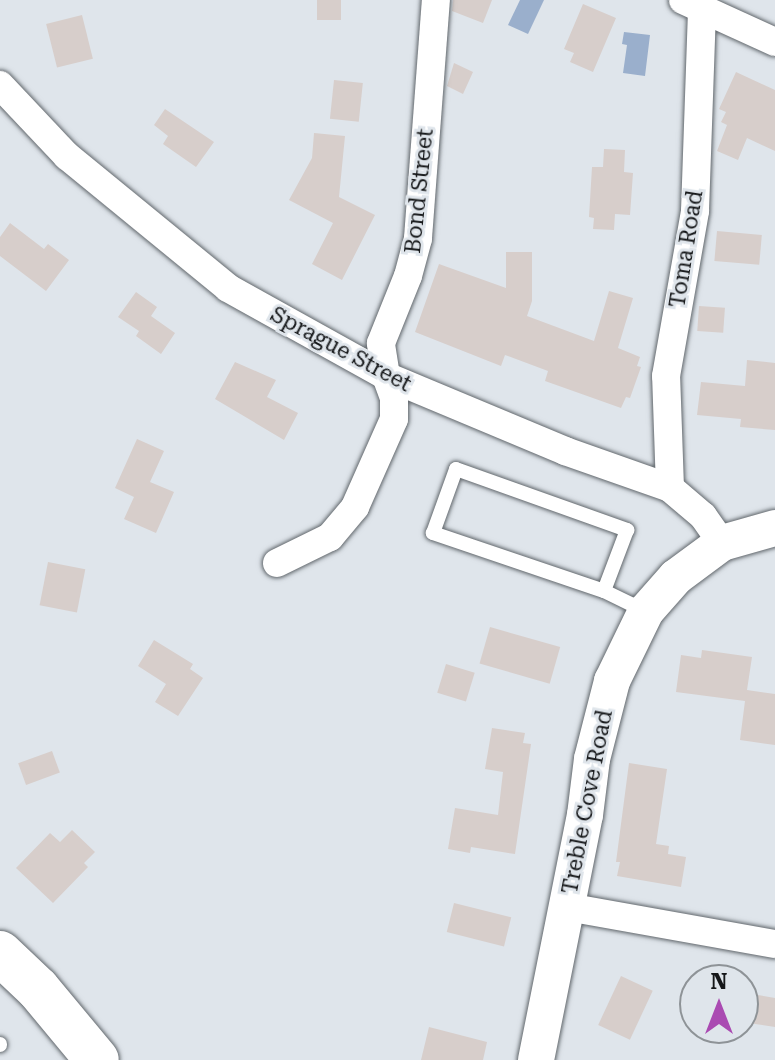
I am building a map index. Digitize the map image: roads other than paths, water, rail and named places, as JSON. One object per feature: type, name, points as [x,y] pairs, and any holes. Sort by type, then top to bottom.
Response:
[{"type":"main road","points":[[0,953],[38,989],[97,1060]]},
{"type":"street","name":"Bond Street","points":[[277,563],[330,537],[355,507],[394,419],[394,398],[386,376],[381,343],[408,276],[418,238],[436,0]]},
{"type":"street","points":[[692,5],[775,42]]},
{"type":"street","name":"Toma Road","points":[[670,488],[666,376],[695,211],[700,145],[692,5]]},
{"type":"street","name":"Sprague Street","points":[[0,85],[67,156],[228,288],[386,376],[565,451],[670,488],[703,516],[722,543]]},
{"type":"street","name":"Treble Cove Road","points":[[536,1060],[567,907],[592,759],[612,681],[646,611],[676,577],[722,543],[775,528]]},
{"type":"street","points":[[567,907],[775,944]]},
{"type":"lane","points":[[604,591],[627,530],[456,469],[433,533],[604,591],[646,611]]},
{"type":"water","points":[[520,0],[544,0],[528,34],[508,25]]},
{"type":"water","points":[[624,32],[650,35],[645,76],[623,73],[627,45],[622,44]]}]
